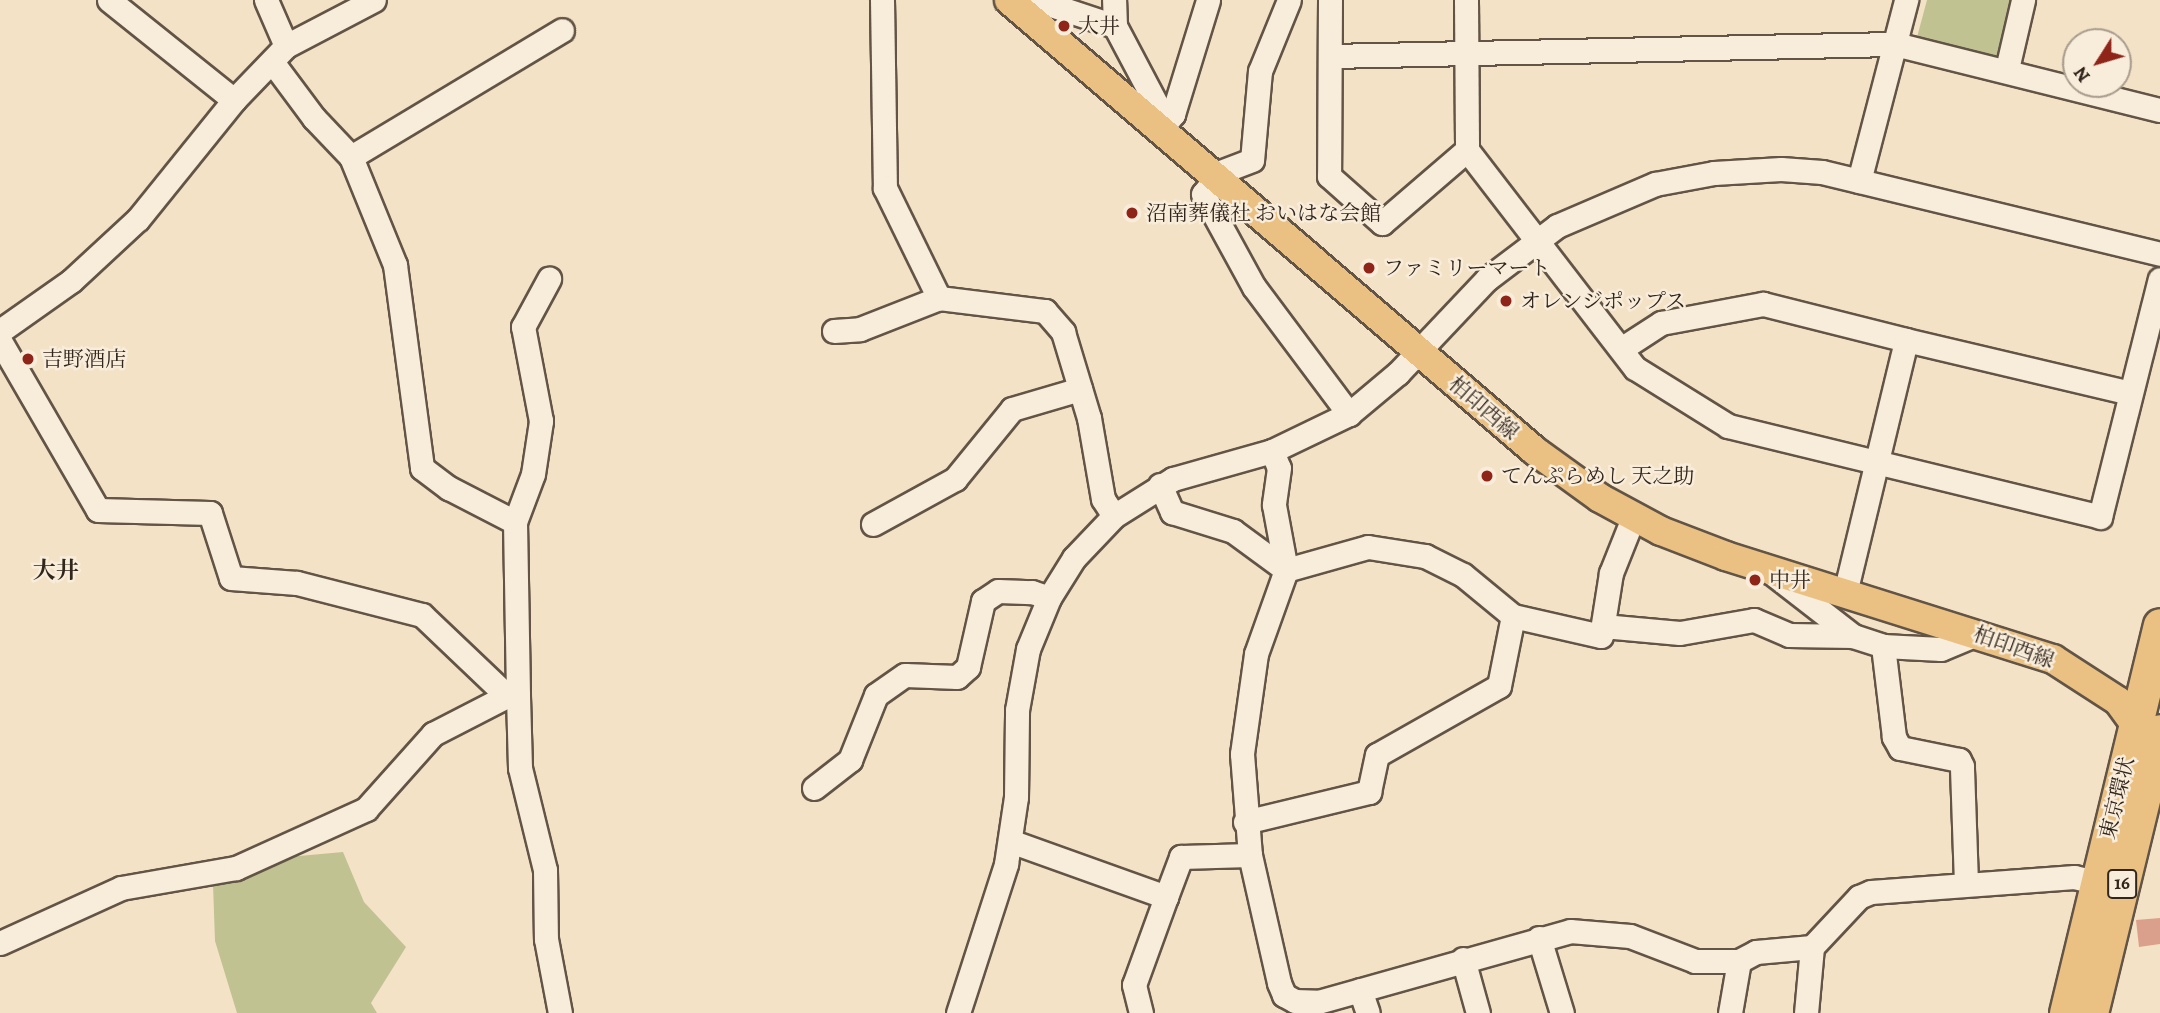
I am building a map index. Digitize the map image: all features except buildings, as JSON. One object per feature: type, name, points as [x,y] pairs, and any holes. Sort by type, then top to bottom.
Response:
[{"type":"highway","name":"東京環状","points":[[2091,1013],[2146,841],[2160,625]]},
{"type":"highway","name":"東京環状","points":[[2066,1013],[2096,882],[2153,746]]},
{"type":"main road","name":"柏印西線","points":[[1019,4],[1166,122],[1215,178],[1566,476],[1633,518],[1765,568],[1979,633],[2077,672],[2118,701],[2153,746]]},
{"type":"street","points":[[109,0],[234,100]]},
{"type":"street","points":[[266,0],[279,55],[314,118],[351,157],[395,265],[422,468],[449,488],[515,523]]},
{"type":"street","points":[[0,331],[71,281],[138,219],[234,100],[279,55],[374,0]]},
{"type":"street","points":[[882,0],[885,188],[939,298]]},
{"type":"street","points":[[1114,0],[1115,26],[1166,122]]},
{"type":"street","points":[[1166,122],[1208,0]]},
{"type":"street","points":[[1289,0],[1260,71],[1252,160],[1215,178],[1203,194],[1254,287],[1349,414]]},
{"type":"street","points":[[1330,0],[1329,176],[1382,223],[1467,150]]},
{"type":"street","points":[[1466,0],[1467,150],[1635,368],[1728,426],[2100,517],[2160,279]]},
{"type":"street","points":[[1859,181],[1906,0]]},
{"type":"street","points":[[2007,69],[2023,0]]},
{"type":"street","points":[[1019,4],[1042,2],[1115,26]]},
{"type":"street","points":[[351,157],[562,30]]},
{"type":"street","points":[[1330,56],[1895,44],[2007,69],[2160,110]]},
{"type":"street","points":[[958,1013],[994,909],[1010,841],[1023,668],[1049,598],[1074,558],[1114,516],[1160,485],[1210,465],[1272,450],[1349,414],[1418,352],[1468,297],[1537,239],[1597,205],[1685,177],[1781,169],[1859,181],[2160,254]]},
{"type":"street","points":[[549,279],[523,327],[541,421],[533,474],[515,523],[513,696],[520,768],[545,870],[546,939],[559,1013]]},
{"type":"street","points":[[834,331],[860,330],[939,298],[1045,311],[1063,332],[1080,389],[1103,499],[1114,516]]},
{"type":"street","points":[[1621,349],[1661,323],[1763,304],[2130,393]]},
{"type":"street","points":[[1845,593],[1906,340]]},
{"type":"street","points":[[0,341],[98,510],[210,513],[231,578],[297,583],[422,615],[513,696]]},
{"type":"street","points":[[873,524],[954,479],[1012,409],[1080,389]]},
{"type":"street","points":[[1272,450],[1279,468],[1274,505],[1286,570],[1264,627],[1248,695],[1242,754],[1245,822],[1250,855],[1284,995],[1304,1004],[1570,931],[1630,936],[1695,961],[1739,961],[1756,952],[1812,947]]},
{"type":"street","points":[[1160,485],[1172,512],[1233,531],[1286,570]]},
{"type":"street","points":[[1286,570],[1368,547],[1425,556],[1463,575],[1513,616],[1601,636],[1611,573],[1633,518]]},
{"type":"street","points":[[1765,568],[1853,636]]},
{"type":"street","points":[[814,788],[850,760],[876,695],[905,675],[957,677],[968,667],[983,601],[998,591],[1031,592],[1049,598]]},
{"type":"street","points":[[1245,822],[1369,792],[1377,755],[1499,686],[1513,616]]},
{"type":"street","points":[[1603,626],[1680,633],[1754,620],[1789,635],[1853,636],[1883,646],[1941,649],[1979,633]]},
{"type":"street","points":[[1883,646],[1894,737],[1900,748],[1959,760],[1962,766],[1966,883]]},
{"type":"street","points":[[0,943],[121,888],[236,868],[366,809],[433,734],[513,696]]},
{"type":"street","points":[[1010,841],[1166,897]]},
{"type":"street","points":[[1141,1013],[1134,985],[1181,857],[1250,855]]},
{"type":"street","points":[[1806,1013],[1812,947],[1859,897],[1966,883],[2074,877],[2096,882]]},
{"type":"street","points":[[1539,938],[1562,1013]]},
{"type":"street","points":[[1463,959],[1478,1013]]},
{"type":"street","points":[[1730,1013],[1739,961]]},
{"type":"street","points":[[1360,990],[1368,1013]]},
{"type":"green space","points":[[1927,0],[2016,0],[2001,57],[1995,59],[1916,41]]},
{"type":"green space","points":[[343,852],[364,902],[406,947],[371,1003],[377,1013],[237,1013],[215,941],[213,884],[288,857]]},
{"type":"place","name":"大井","points":[[1064,26]]},
{"type":"place","name":"沼南葬儀社 おいはな会館","points":[[1132,213]]},
{"type":"place","name":"ファミリーマート","points":[[1369,268]]},
{"type":"place","name":"オレンジポップス","points":[[1506,301]]},
{"type":"place","name":"吉野酒店","points":[[28,359]]},
{"type":"place","name":"てんぷらめし 天之助","points":[[1487,476]]},
{"type":"place","name":"中井","points":[[1755,580]]},
{"type":"district","name":"大井","points":[[56,571]]}]
